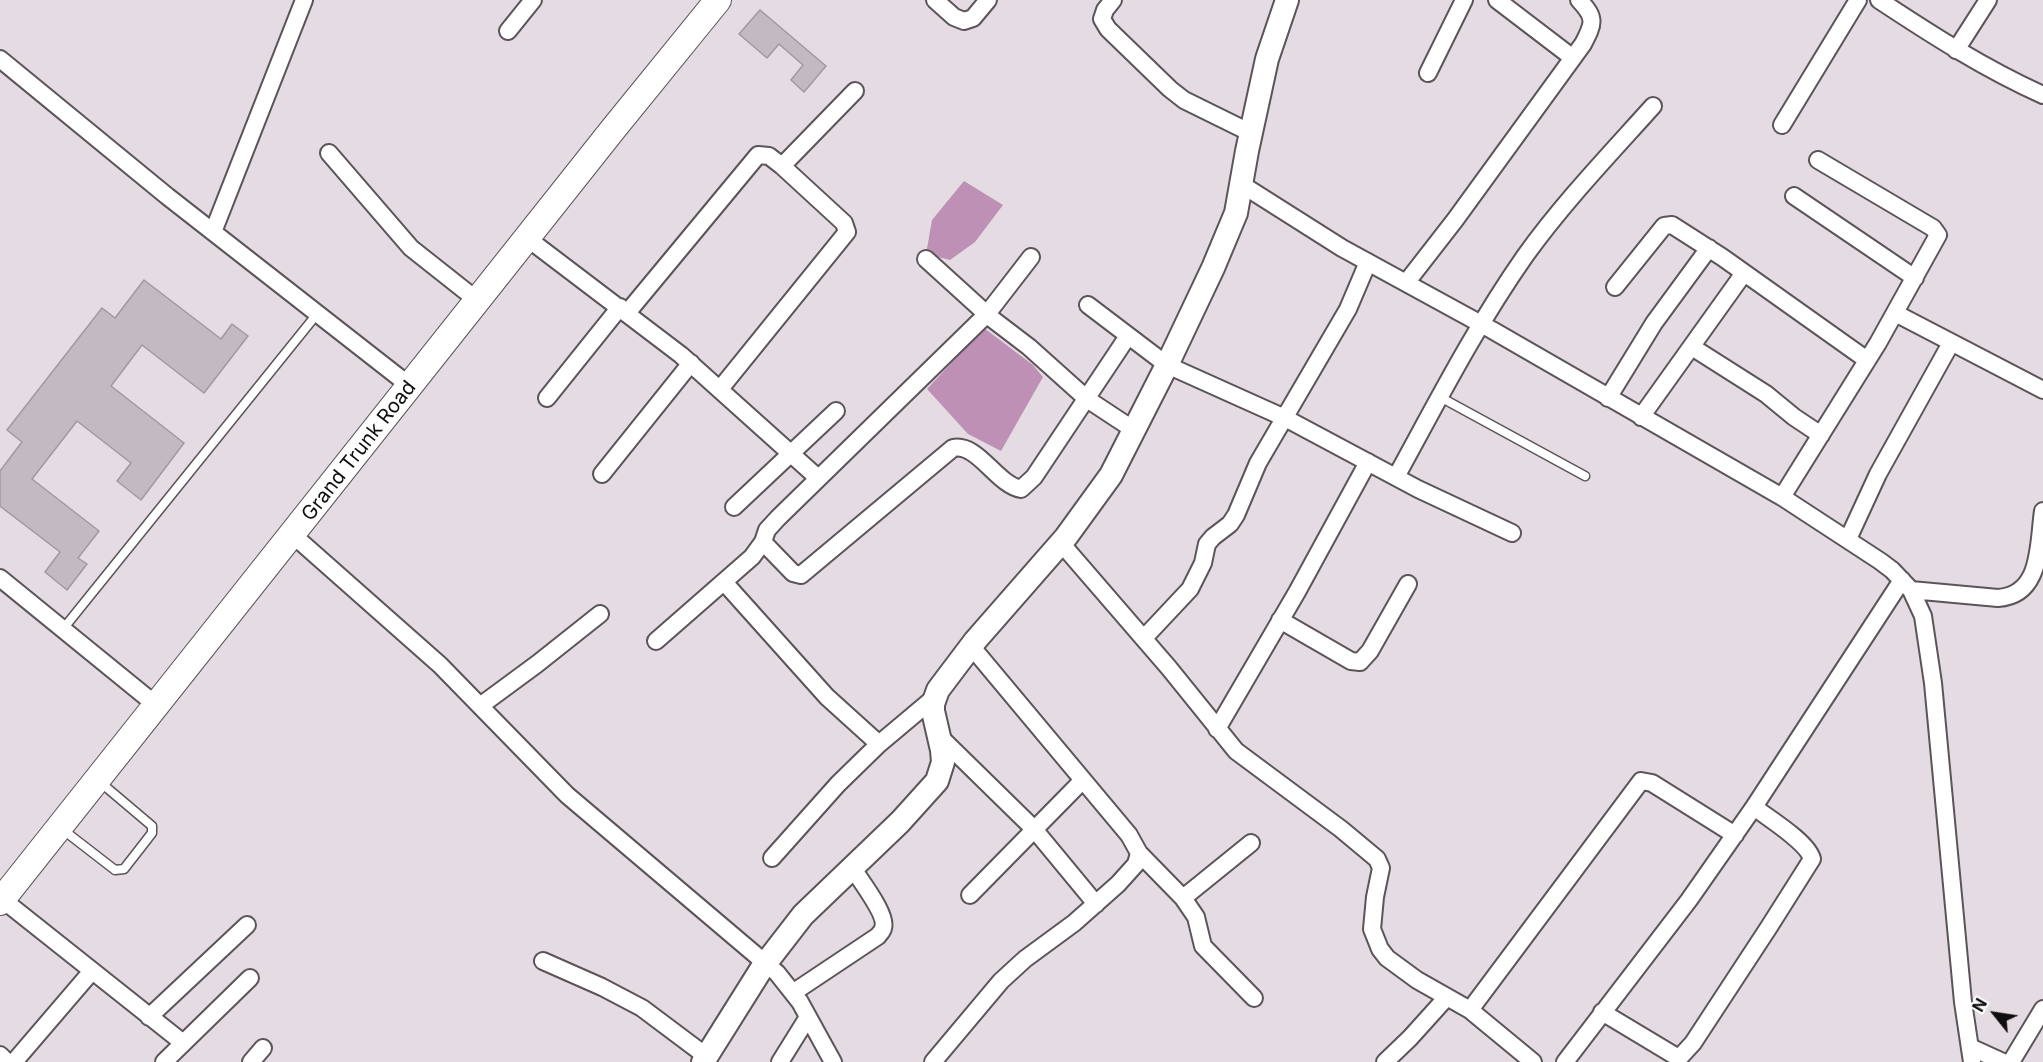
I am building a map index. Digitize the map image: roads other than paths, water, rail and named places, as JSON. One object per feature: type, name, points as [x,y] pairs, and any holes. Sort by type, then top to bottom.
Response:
[{"type":"main road","name":"Grand Trunk Road","points":[[1,901],[718,0]]},
{"type":"street","points":[[213,232],[304,0]]},
{"type":"street","points":[[508,31],[533,0]]},
{"type":"street","points":[[935,0],[954,17],[964,21],[973,18],[988,0]]},
{"type":"street","points":[[1113,0],[1105,10],[1102,20],[1108,29],[1177,94],[1198,108],[1251,133]]},
{"type":"street","points":[[772,858],[837,784],[879,744],[934,698],[971,646],[1061,543],[1110,475],[1214,268],[1236,213],[1267,59],[1287,0]]},
{"type":"street","points":[[1428,73],[1464,0]]},
{"type":"street","points":[[1497,0],[1573,58]]},
{"type":"street","points":[[1406,283],[1583,44],[1593,21],[1579,0]]},
{"type":"street","points":[[1782,125],[1858,0]]},
{"type":"street","points":[[1879,0],[1956,50],[2012,81],[2043,95]]},
{"type":"street","points":[[1956,50],[1988,0]]},
{"type":"street","points":[[0,59],[213,232],[410,386]]},
{"type":"street","points":[[782,166],[855,91]]},
{"type":"street","points":[[1396,477],[1456,365],[1538,238],[1598,166],[1653,106]]},
{"type":"street","points":[[329,153],[411,248],[478,301]]},
{"type":"street","points":[[547,398],[758,154],[769,156],[843,223],[847,232],[720,389]]},
{"type":"street","points":[[1782,497],[1895,313],[1937,239],[1938,232],[1818,160]]},
{"type":"street","points":[[1241,184],[1342,248],[1481,324],[1782,497],[1880,561],[1906,585],[1923,616],[1933,683],[1963,1002],[1971,1055],[2003,1062]]},
{"type":"street","points":[[1794,196],[1915,278]]},
{"type":"street","points":[[1615,287],[1660,231],[1668,225],[1709,248],[1867,360]]},
{"type":"street","points":[[527,238],[691,363],[818,478]]},
{"type":"street","points":[[1608,398],[1654,323],[1709,248]]},
{"type":"street","points":[[656,641],[752,557],[763,542],[767,530],[987,314],[1031,257]]},
{"type":"street","points":[[926,259],[1087,399],[1134,430]]},
{"type":"street","points":[[1144,638],[1190,589],[1203,563],[1207,544],[1236,516],[1258,463],[1348,309],[1368,262]]},
{"type":"street","points":[[1641,417],[1744,273]]},
{"type":"street","points":[[1088,305],[1167,365],[1285,418],[1396,477],[1512,533]]},
{"type":"street","points":[[1895,313],[2043,390]]},
{"type":"street","points":[[763,542],[793,573],[801,575],[953,448],[970,450],[1007,484],[1021,489],[1034,477],[1128,336]]},
{"type":"street","points":[[1848,539],[1878,474],[1951,343]]},
{"type":"street","points":[[1692,347],[1766,394],[1821,435]]},
{"type":"street","points":[[602,474],[691,363]]},
{"type":"street","points":[[734,507],[836,411]]},
{"type":"street","points":[[1217,729],[1368,462]]},
{"type":"street","points":[[1906,585],[1998,598],[2008,598],[2019,593],[2028,584],[2033,573],[2043,511]]},
{"type":"street","points":[[293,535],[440,665],[567,795],[767,964],[794,992],[833,1062]]},
{"type":"street","points":[[1061,543],[1144,638],[1236,751],[1341,829],[1377,859],[1381,868],[1372,929],[1380,950],[1393,964],[1470,1011],[1530,1061]]},
{"type":"street","points":[[0,579],[156,705]]},
{"type":"street","points":[[724,582],[827,697],[879,744]]},
{"type":"street","points":[[1280,620],[1351,661],[1360,662],[1370,651],[1408,584]]},
{"type":"street","points":[[1565,1062],[1689,900],[1906,585]]},
{"type":"street","points":[[480,706],[600,614]]},
{"type":"street","points":[[971,646],[1129,835],[1139,853],[1183,898],[1196,917],[1203,946],[1254,998]]},
{"type":"street","points":[[543,961],[602,987],[642,1008],[705,1059],[762,968],[803,915],[900,822],[937,782],[943,762],[933,717],[934,698]]},
{"type":"street","points":[[938,735],[1034,829],[1096,904]]},
{"type":"street","points":[[970,895],[1083,780]]},
{"type":"street","points":[[1470,1011],[1641,781],[1652,783],[1735,835]]},
{"type":"street","points":[[1602,1012],[1674,1056],[1681,1056],[1689,1047],[1770,927],[1812,859],[1811,854],[1803,845],[1754,807]]},
{"type":"street","points":[[1183,898],[1251,843]]},
{"type":"street","points":[[933,1062],[1001,981],[1025,958],[1074,923],[1096,904],[1136,864],[1139,853]]},
{"type":"street","points":[[794,992],[878,936],[883,930],[884,920],[852,867]]},
{"type":"street","points":[[1,901],[182,1042]]},
{"type":"street","points":[[149,1017],[247,926]]},
{"type":"street","points":[[14,1062],[92,970]]},
{"type":"street","points":[[164,1062],[250,978]]},
{"type":"street","points":[[1385,1062],[1447,997]]},
{"type":"street","points":[[2012,1062],[2043,1009]]},
{"type":"street","points":[[780,1062],[808,1017]]},
{"type":"street","points":[[251,1062],[264,1048]]},
{"type":"street","points":[[0,1055],[7,1062]]},
{"type":"lane","points":[[63,629],[317,314]]},
{"type":"lane","points":[[1440,397],[1585,476]]},
{"type":"lane","points":[[59,827],[115,870],[124,869],[152,833],[152,826],[97,780]]}]
